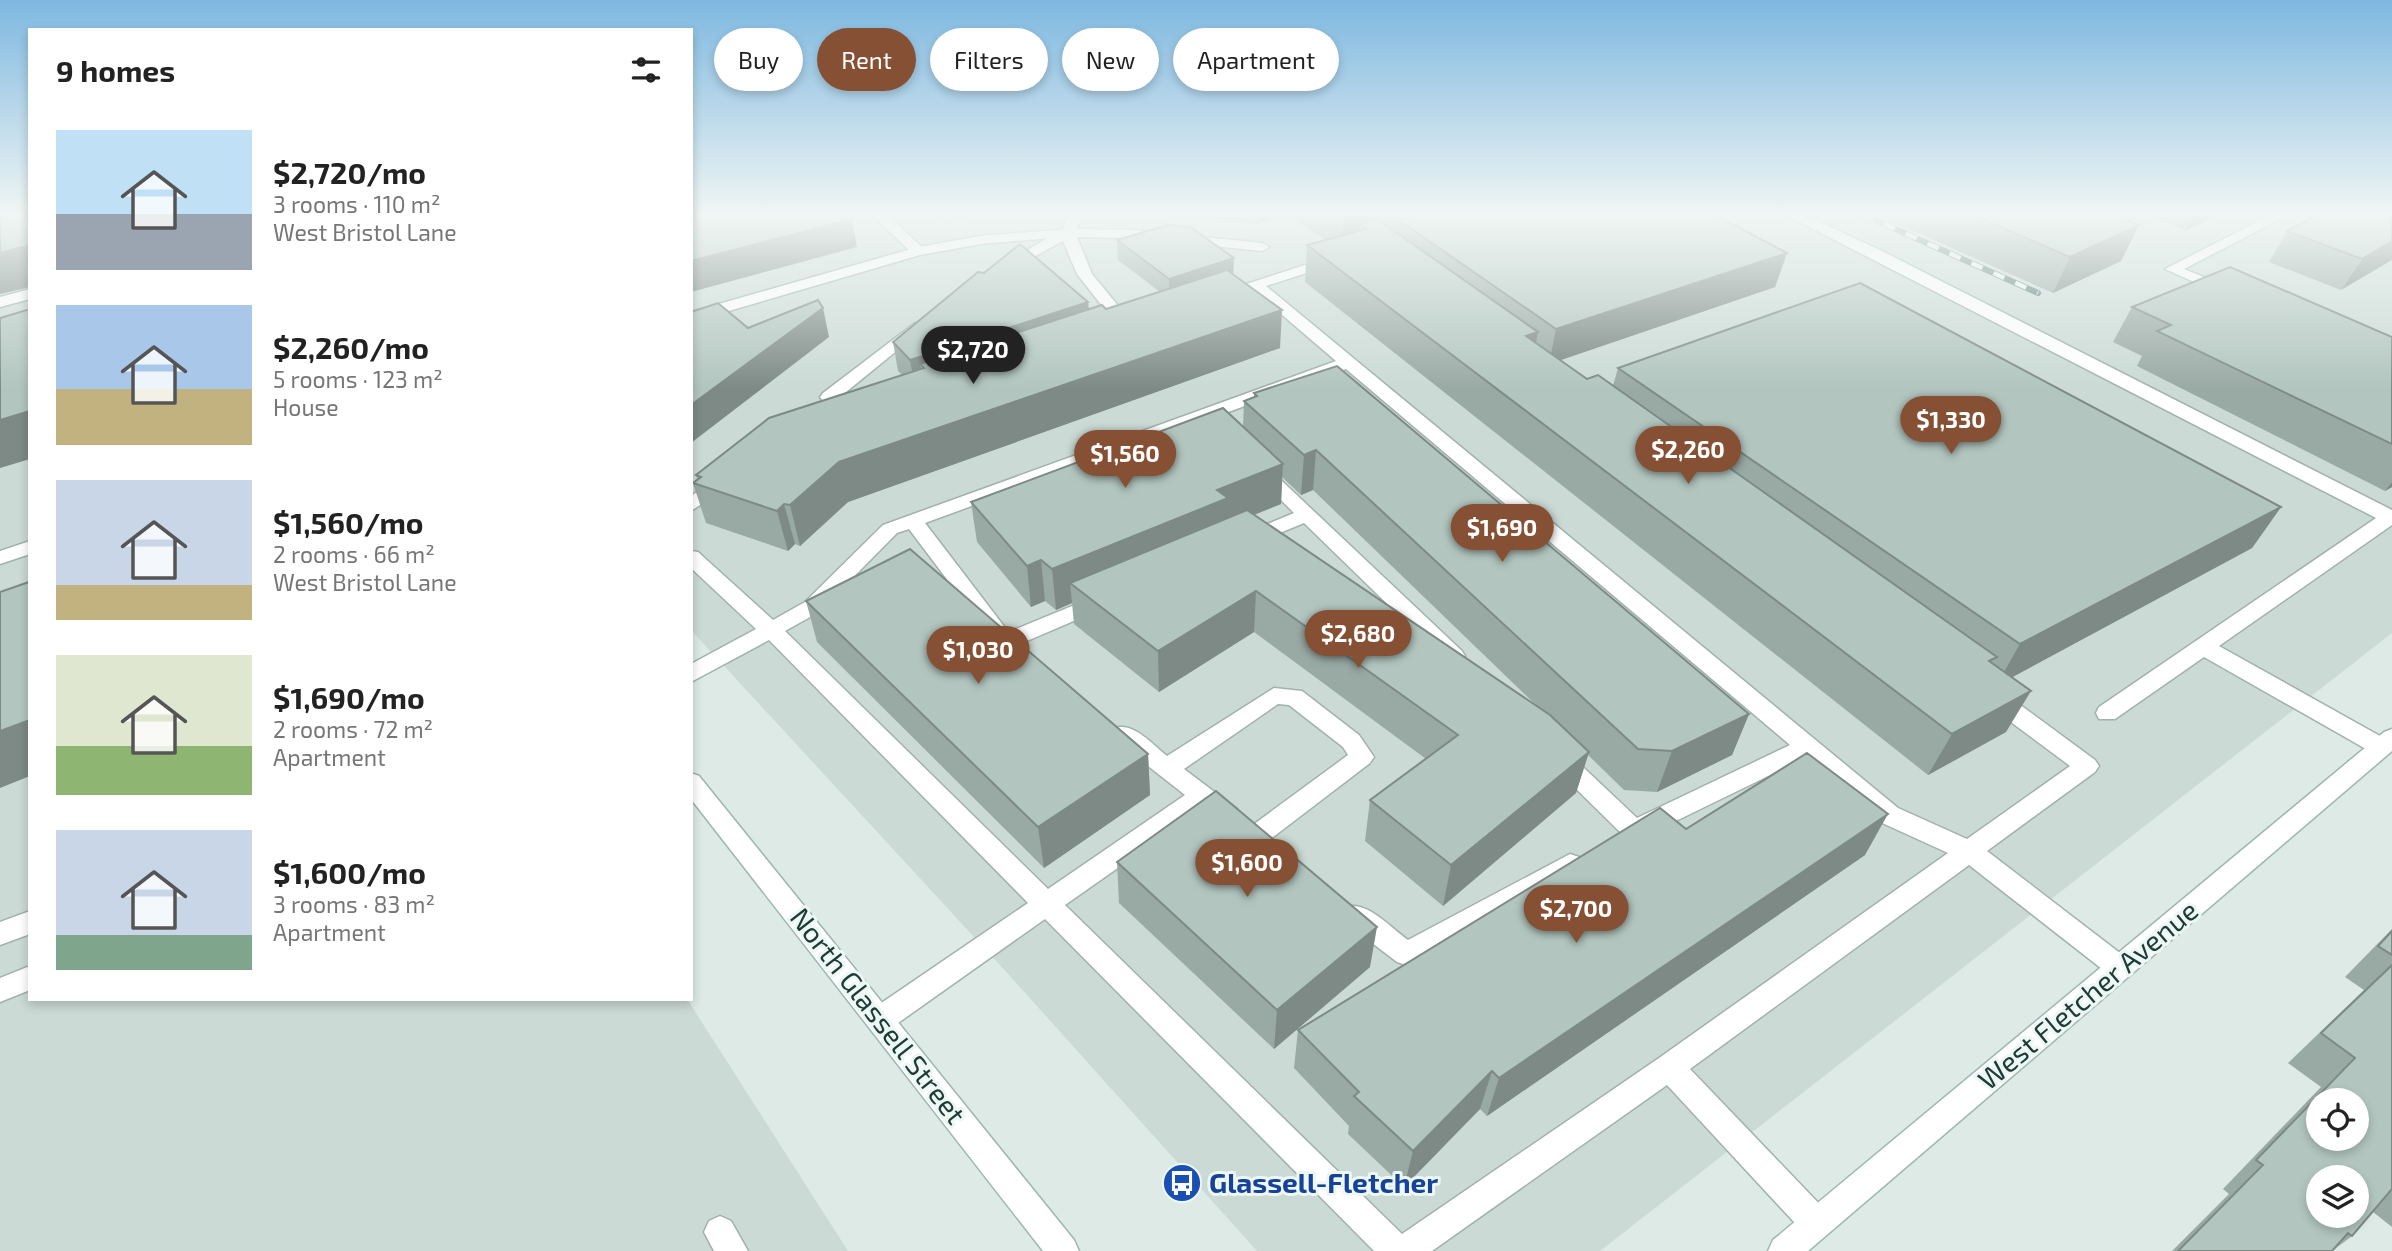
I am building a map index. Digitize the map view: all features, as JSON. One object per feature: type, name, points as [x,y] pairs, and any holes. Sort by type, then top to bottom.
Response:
[{"type":"street","points":[[693,316],[844,272]]},
{"type":"street","points":[[1081,272],[1112,309]]},
{"type":"street","points":[[1201,302],[1293,272]]},
{"type":"street","points":[[1913,272],[2391,517],[2107,713]]},
{"type":"street","points":[[2182,272],[2245,299]]},
{"type":"street","points":[[1255,284],[1889,815],[1970,852],[2120,968]]},
{"type":"street","points":[[0,302],[28,295]]},
{"type":"street","points":[[829,397],[931,316]]},
{"type":"street","points":[[693,673],[812,607],[890,528],[1348,362]]},
{"type":"street","points":[[1203,415],[1222,433]]},
{"type":"street","points":[[1241,451],[1465,667]]},
{"type":"street","points":[[693,504],[735,472]]},
{"type":"street","points":[[1231,546],[1307,515]]},
{"type":"street","points":[[912,520],[1004,642],[1026,659]]},
{"type":"street","points":[[0,558],[28,548]]},
{"type":"street","points":[[693,559],[771,630],[1396,1251]]},
{"type":"street","points":[[1004,642],[1118,594]]},
{"type":"street","points":[[2202,646],[2386,743]]},
{"type":"street","points":[[1405,1251],[1669,1068],[2087,766],[1985,692]]},
{"type":"street","points":[[1167,768],[1274,696],[1294,697],[1350,741],[1362,757],[1255,837]]},
{"type":"street","points":[[1102,718],[1276,854]]},
{"type":"street","name":"West Fletcher Avenue","points":[[1784,1251],[2386,743]]},
{"type":"street","points":[[1545,744],[1634,830]]},
{"type":"street","points":[[1610,843],[1807,747]]},
{"type":"street","name":"North Glassell Street","points":[[693,784],[1063,1251]]},
{"type":"street","points":[[881,1019],[1202,796]]},
{"type":"street","points":[[1341,904],[1406,954],[1586,856]]},
{"type":"street","points":[[0,934],[28,923]]},
{"type":"street","points":[[0,990],[28,979]]},
{"type":"street","points":[[1669,1068],[1816,1223]]},
{"type":"shaded area","points":[[0,272],[28,272],[28,1001],[688,1001],[848,1251],[0,1251]]},
{"type":"shaded area","points":[[693,272],[2392,272],[2392,633],[1600,1251],[1257,1251],[1010,976],[693,632]]},
{"type":"building","points":[[978,272],[1053,272],[1088,302],[910,360],[893,342]]},
{"type":"building","points":[[1160,272],[1189,272],[1169,279]]},
{"type":"building","points":[[1220,272],[1230,272],[1282,310],[839,462],[790,505],[784,504],[777,511],[693,483],[701,477],[696,475],[769,418],[924,368],[920,364],[1102,305],[1106,309]]},
{"type":"building","points":[[1343,272],[1453,272],[1538,332],[1526,336],[1587,379],[1598,375],[1997,657],[1989,661],[2031,691],[1952,734]]},
{"type":"building","points":[[1474,272],[1728,272],[1556,329]]},
{"type":"building","points":[[2217,272],[2242,272],[2392,337],[2392,444],[2157,331],[2171,325],[2132,307]]},
{"type":"building","points":[[1860,283],[2281,507],[2020,644],[1618,368]]},
{"type":"building","points":[[818,300],[823,308],[693,404],[693,311],[718,303],[748,328]]},
{"type":"building","points":[[28,310],[28,412],[0,420],[0,318]]},
{"type":"building","points":[[1337,366],[1749,714],[1672,751],[1638,749],[1316,450],[1304,455],[1244,401],[1257,396],[1254,393]]},
{"type":"building","points":[[1223,408],[1283,464],[1217,490],[1228,498],[1052,569],[1041,560],[1027,566],[971,502]]},
{"type":"building","points":[[1247,510],[1550,715],[1589,752],[1451,865],[1370,800],[1458,735],[1256,591],[1158,651],[1070,583]]},
{"type":"building","points":[[910,549],[1148,754],[1038,827],[806,601]]},
{"type":"building","points":[[28,582],[28,721],[0,731],[0,592]]},
{"type":"building","points":[[1807,753],[1888,814],[1499,1078],[1492,1071],[1413,1151],[1354,1096],[1359,1092],[1298,1030],[1660,808],[1686,829]]},
{"type":"building","points":[[1216,791],[1377,927],[1277,1010],[1117,862]]},
{"type":"building","points":[[2392,931],[2392,955],[2378,946]]},
{"type":"building","points":[[2392,965],[2392,1189],[2369,1216],[2369,1165],[2306,1165],[2306,1228],[2359,1228],[2352,1236],[2348,1233],[2332,1251],[2178,1251],[2263,1165],[2256,1160],[2306,1108],[2306,1151],[2369,1151],[2369,1088],[2326,1088],[2355,1058],[2321,1033]]},
{"type":"railway","points":[[1992,272],[2038,293]]},
{"type":"place","name":"Glassell-Fletcher","points":[[1182,1183]]}]
